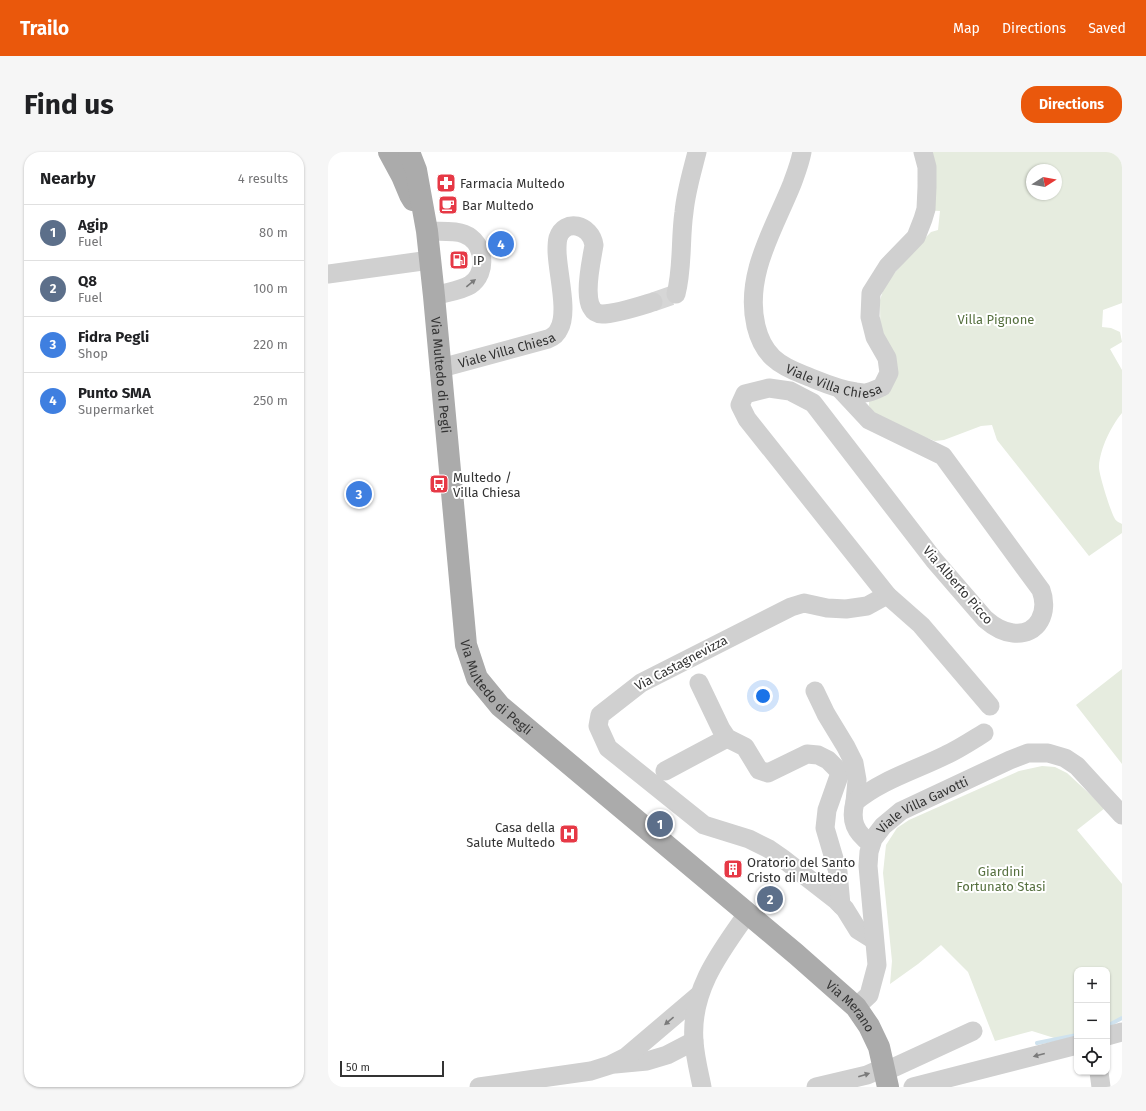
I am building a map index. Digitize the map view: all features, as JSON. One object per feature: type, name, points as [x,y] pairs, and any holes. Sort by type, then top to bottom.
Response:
[{"type":"main road","name":"Via Multedo di Pegli","points":[[389,152],[410,195],[426,223]]},
{"type":"main road","name":"Via Multedo di Pegli","points":[[409,152],[416,170],[426,223],[441,368],[466,645],[477,678],[500,706],[796,954]]},
{"type":"main road","name":"Via Multedo di Pegli","points":[[421,152],[426,174],[428,196],[426,223]]},
{"type":"main road","name":"Via Merano","points":[[796,954],[856,1007],[869,1026],[879,1046],[885,1076]]},
{"type":"street","points":[[676,294],[679,282],[684,210],[689,181],[697,152]]},
{"type":"street","name":"Viale Villa Chiesa","points":[[802,152],[790,189],[760,259],[753,297],[753,314],[761,342],[769,354],[778,363],[841,390],[865,393],[882,387],[889,373],[887,358],[875,337],[870,317],[871,293],[888,266],[916,237],[925,212],[927,167],[923,152]]},
{"type":"street","points":[[426,223],[466,234],[474,240],[482,257],[482,267],[472,284],[463,289],[434,296]]},
{"type":"street","name":"Viale Villa Chiesa","points":[[441,368],[548,339],[559,331],[563,318],[557,260],[558,239],[564,230],[570,227],[581,227],[586,230],[593,240],[594,245],[587,293],[593,310],[603,314],[653,302]]},
{"type":"street","points":[[328,274],[430,260]]},
{"type":"street","name":"Via Alberto Picco","points":[[841,390],[869,420],[943,456],[1041,590],[1045,607],[1038,624],[1031,630],[1022,633],[1013,633],[995,627],[985,619],[934,560],[813,403],[790,391],[770,388],[745,394],[740,405],[747,419],[887,595]]},
{"type":"street","points":[[887,595],[921,625],[990,706]]},
{"type":"street","name":"Via Castagnevizza","points":[[874,940],[858,930],[841,905],[782,858],[749,839],[704,825],[608,748],[598,726],[600,715],[641,683],[791,607],[804,603],[827,608],[846,609],[867,606],[887,595]]},
{"type":"street","name":"Via Castagnevizza","points":[[699,683],[721,729],[727,738]]},
{"type":"street","points":[[815,691],[826,714],[854,763],[856,780],[855,802],[852,812],[855,825],[861,836],[871,844]]},
{"type":"street","points":[[855,802],[870,792],[904,774],[947,755],[984,734]]},
{"type":"street","points":[[665,771],[727,738],[745,747],[759,770],[768,773],[807,754],[818,755],[828,760],[838,770],[839,776],[827,810],[825,828],[838,872],[841,905]]},
{"type":"street","name":"Viale Villa Gavotti","points":[[856,1007],[869,995],[877,965],[868,866],[871,844],[883,826],[901,811],[1010,760],[1028,753],[1048,753],[1065,758],[1077,766],[1122,815]]},
{"type":"street","points":[[702,1087],[694,1041],[695,1017],[699,995],[716,958],[747,914]]},
{"type":"street","points":[[610,1065],[626,1056],[699,995]]},
{"type":"street","points":[[816,1087],[867,1075],[885,1076],[974,1031]]},
{"type":"street","points":[[1110,1035],[1122,1032]]},
{"type":"street","points":[[480,1087],[591,1071],[610,1065],[647,1061],[667,1055],[694,1041]]},
{"type":"street","points":[[913,1087],[1074,1046]]},
{"type":"street","points":[[1099,1075],[1101,1087]]},
{"type":"green space","name":"Villa Pignone","points":[[930,152],[1122,152],[1122,303],[1103,310],[1102,327],[1111,328],[1120,332],[1122,342],[1110,349],[1122,370],[1122,413],[1114,424],[1101,452],[1099,470],[1113,515],[1117,521],[1122,524],[1122,533],[1089,556],[997,440],[992,425],[981,426],[944,440],[935,441],[905,430],[873,413],[869,406],[869,399],[881,396],[880,300],[885,284],[924,239],[931,232],[938,230],[940,211],[920,210]]},
{"type":"green space","points":[[1122,669],[1122,764],[1076,705]]},
{"type":"green space","name":"Giardini Fortunato Stasi","points":[[1042,766],[1055,767],[1067,773],[1105,808],[1077,830],[1122,884],[1122,1016],[1110,1026],[1110,967],[1074,967],[1074,1041],[1067,1042],[1032,1031],[995,1041],[968,972],[941,945],[890,984],[892,961],[883,873],[886,845],[897,828],[909,820],[1019,771]]},
{"type":"waterway","points":[[1110,1024],[1122,1018]]},
{"type":"waterway","points":[[1037,1043],[1074,1036]]},
{"type":"tunnel","points":[[653,302],[676,294]]},
{"type":"place","name":"Farmacia Multedo","points":[[446,183]]},
{"type":"place","name":"Bar Multedo","points":[[448,205]]},
{"type":"place","name":"Punto SMA","points":[[501,244]]},
{"type":"place","name":"IP","points":[[459,260]]},
{"type":"place","name":"Multedo / Villa Chiesa","points":[[439,484]]},
{"type":"place","name":"Fidra Pegli","points":[[359,494]]},
{"type":"place","name":"Agip","points":[[660,824]]},
{"type":"place","name":"Casa della Salute Multedo","points":[[569,834]]},
{"type":"place","name":"Oratorio del Santo Cristo di Multedo","points":[[733,869]]},
{"type":"place","name":"Q8","points":[[770,899]]}]
